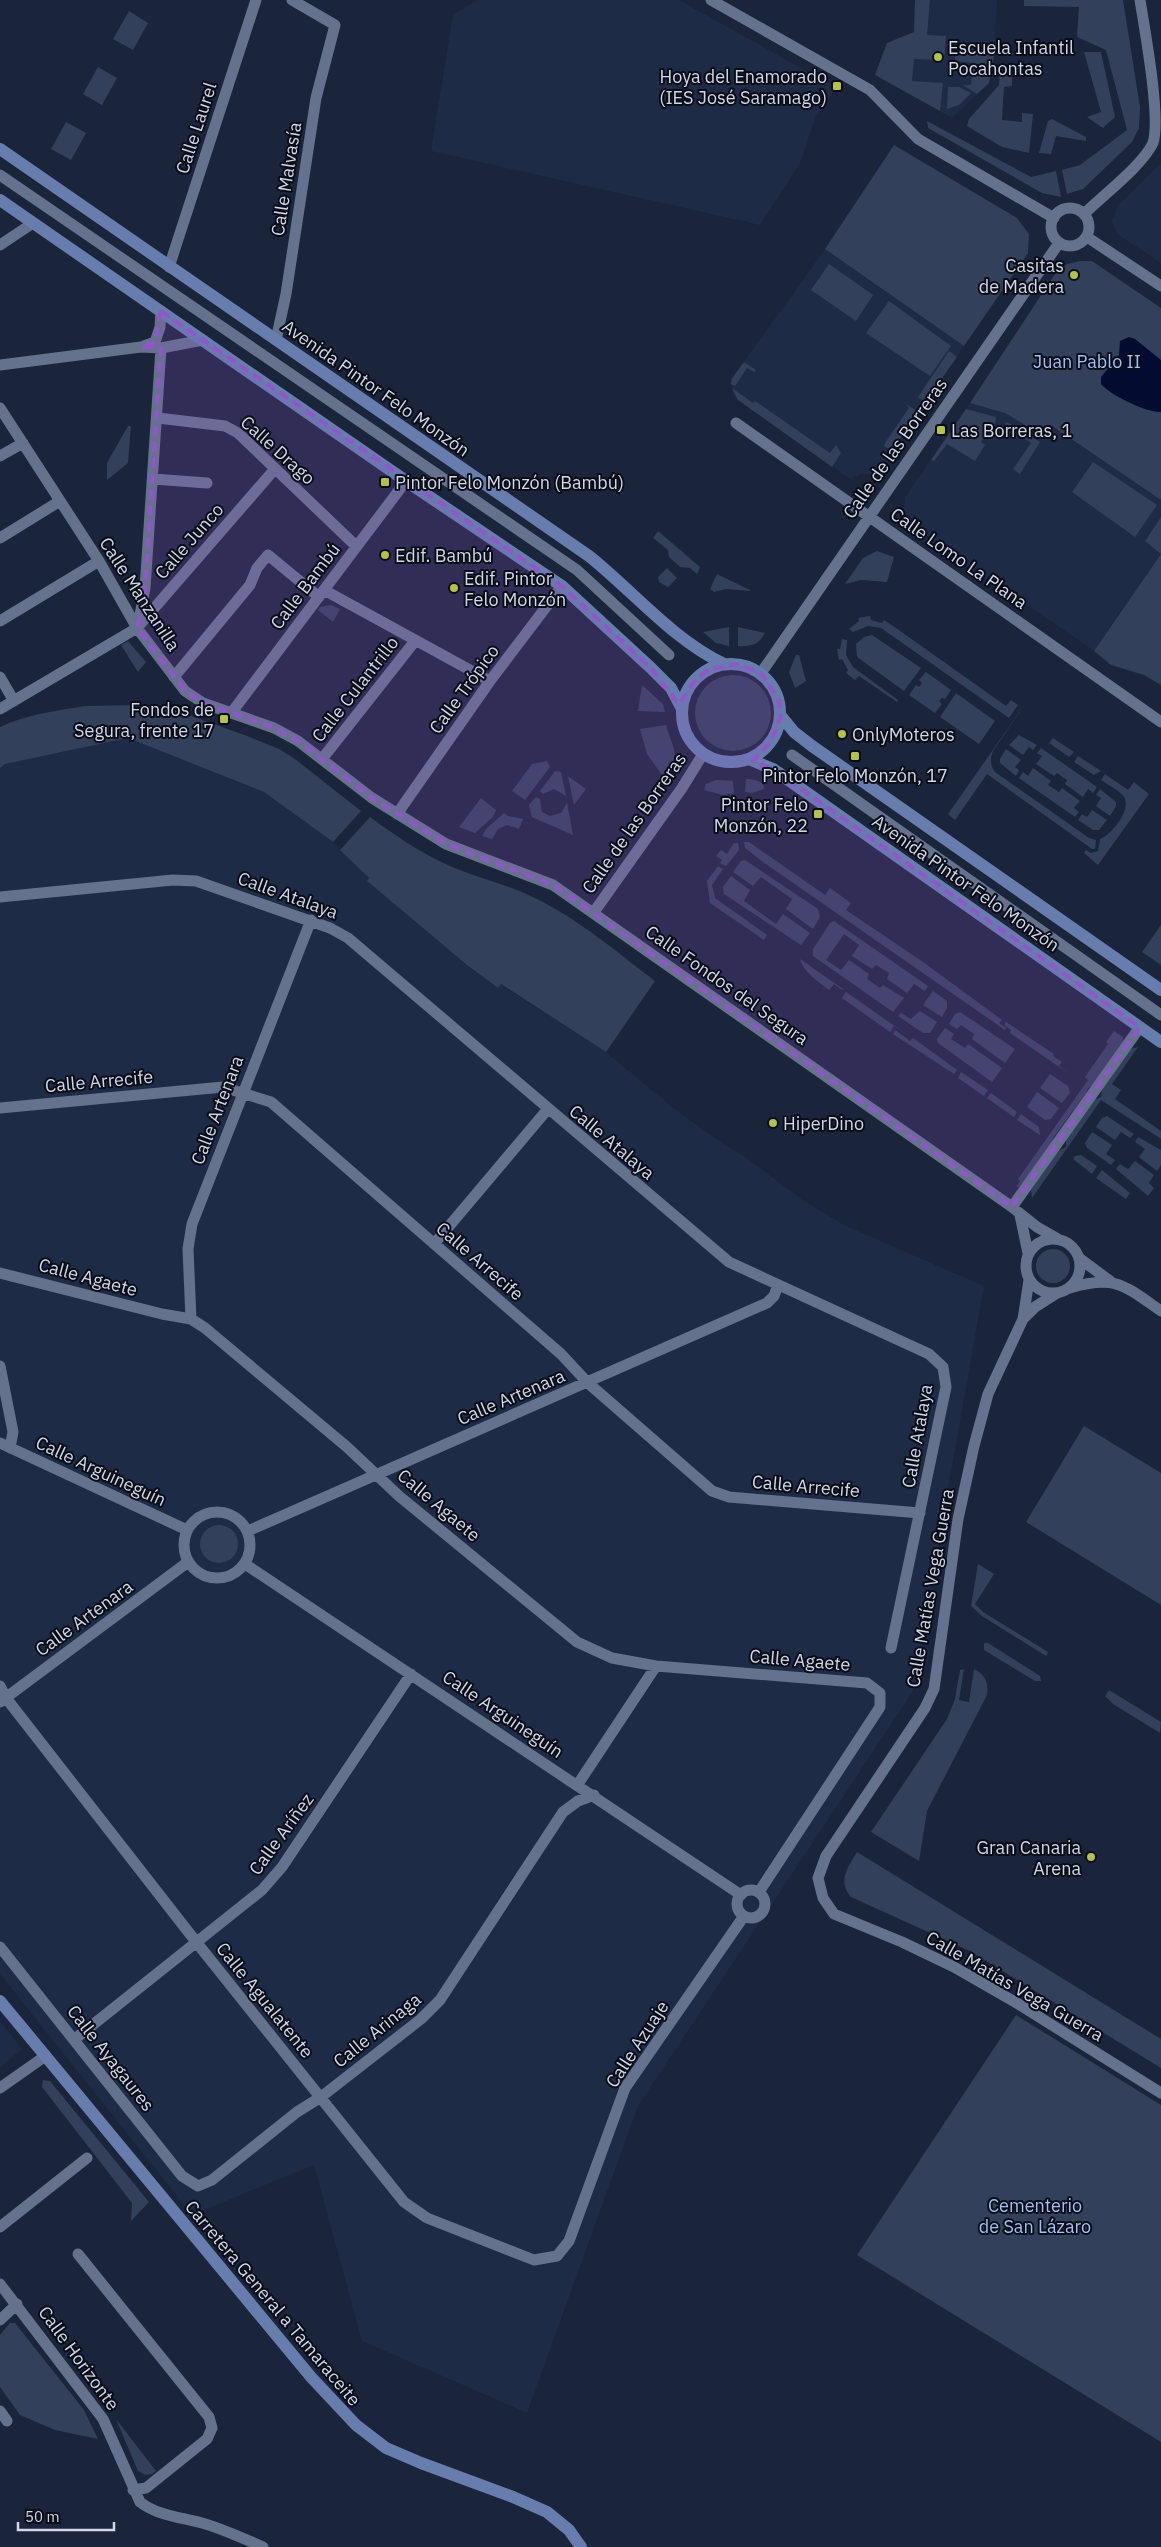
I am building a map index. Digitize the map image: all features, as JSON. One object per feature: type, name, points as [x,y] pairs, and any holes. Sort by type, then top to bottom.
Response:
[{"type":"street","name":"Calle Laurel","points":[[169,267],[256,0]]},
{"type":"street","name":"Calle Malvasía","points":[[276,340],[286,294],[316,98],[336,25],[292,0]]},
{"type":"street","points":[[711,0],[870,90],[918,139],[1054,218]]},
{"type":"street","points":[[1084,214],[1145,155],[1156,135],[1157,116],[1154,84],[1140,0]]},
{"type":"street","name":"Avenida Pintor Felo Monzón","points":[[0,149],[589,556],[618,579],[680,637],[705,655],[724,664]]},
{"type":"street","name":"Avenida Pintor Felo Monzón","points":[[0,175],[577,570],[669,655]]},
{"type":"street","points":[[0,200],[406,481],[562,586],[671,688],[682,709],[687,734],[703,754],[717,760],[733,762],[749,759],[761,752],[771,742],[778,730],[781,716],[776,692],[761,673],[743,665],[724,664],[709,669],[696,679],[686,693],[682,709]]},
{"type":"street","points":[[1068,209],[1077,210],[1084,214],[1088,221],[1086,237],[1079,244],[1069,246],[1059,243],[1053,236],[1054,218],[1060,212],[1068,209]]},
{"type":"street","points":[[0,245],[33,223]]},
{"type":"street","points":[[1086,237],[1161,286]]},
{"type":"street","name":"Calle de las Borreras","points":[[761,673],[1059,243]]},
{"type":"street","points":[[141,347],[155,342],[160,327],[161,311]]},
{"type":"street","points":[[0,365],[141,347],[161,348],[203,340]]},
{"type":"street","points":[[137,628],[145,588],[154,479],[161,348]]},
{"type":"street","name":"Calle Manzanilla","points":[[0,408],[99,561],[137,628],[185,691],[203,703],[274,728],[322,759],[372,798],[397,814]]},
{"type":"street","name":"Calle Drago","points":[[158,418],[224,426],[238,433],[274,470],[356,546]]},
{"type":"street","name":"Calle Lomo La Plana","points":[[736,423],[1161,722]]},
{"type":"street","points":[[0,456],[23,443]]},
{"type":"street","name":"Calle Junco","points":[[0,709],[137,628],[274,470]]},
{"type":"street","points":[[154,479],[207,483]]},
{"type":"street","name":"Calle Bambú","points":[[232,712],[406,481]]},
{"type":"street","points":[[0,538],[60,501]]},
{"type":"street","points":[[174,677],[250,585],[257,568],[268,555],[322,594],[490,681]]},
{"type":"street","points":[[0,621],[99,561]]},
{"type":"street","name":"Calle Trópico","points":[[397,814],[490,681],[562,586]]},
{"type":"street","name":"Calle Culantrillo","points":[[322,759],[415,641]]},
{"type":"street","points":[[0,677],[14,701]]},
{"type":"street","name":"Avenida Pintor Felo Monzón","points":[[781,716],[794,732],[812,746],[1161,990]]},
{"type":"street","name":"Calle de las Borreras","points":[[594,912],[682,788],[703,754]]},
{"type":"street","name":"Avenida Pintor Felo Monzón","points":[[792,755],[1161,1015]]},
{"type":"street","name":"Avenida Pintor Felo Monzón","points":[[749,759],[778,773],[1161,1042]]},
{"type":"street","name":"Calle Fondos del Segura","points":[[397,814],[446,844],[553,885],[1058,1239]]},
{"type":"street","name":"Calle Atalaya","points":[[0,897],[174,880],[196,880],[330,928],[348,938],[547,1110],[729,1262],[929,1354],[944,1367],[946,1387],[891,1648]]},
{"type":"street","name":"Calle Artenara","points":[[191,1320],[188,1250],[192,1224],[311,920]]},
{"type":"street","points":[[1028,1253],[1016,1211],[1140,1027]]},
{"type":"street","name":"Calle Arrecife","points":[[0,1108],[224,1086],[271,1102],[561,1354],[588,1383],[712,1490],[729,1497],[920,1513]]},
{"type":"street","points":[[434,1244],[547,1110]]},
{"type":"street","points":[[1070,1288],[1080,1272],[1079,1258],[1073,1247],[1058,1239],[1041,1241],[1028,1253],[1025,1262],[1028,1280],[1042,1292],[1057,1293],[1085,1283],[1110,1281]]},
{"type":"street","points":[[1079,1258],[1110,1281],[1135,1293],[1161,1311]]},
{"type":"street","name":"Calle Agaete","points":[[0,1273],[191,1320],[228,1346],[347,1447],[399,1496],[577,1642],[612,1658],[656,1666],[867,1683],[880,1693],[880,1707],[759,1892]]},
{"type":"street","name":"Calle Matías Vega Guerra","points":[[1028,1280],[1023,1318],[988,1394],[974,1446],[958,1519],[934,1689],[925,1708],[826,1856],[818,1878],[823,1898],[834,1914],[902,1942],[962,1971],[1161,2093]]},
{"type":"street","name":"Calle Artenara","points":[[248,1530],[588,1383],[767,1302],[774,1296],[778,1285]]},
{"type":"street","name":"Calle Matías Vega Guerra","points":[[1023,1318],[1057,1293]]},
{"type":"street","points":[[0,1366],[13,1432],[5,1445]]},
{"type":"street","name":"Calle Arguineguín","points":[[5,1445],[187,1530]]},
{"type":"street","points":[[222,1511],[241,1521],[248,1530],[251,1542],[250,1553],[245,1564],[237,1572],[216,1578],[205,1576],[196,1571],[188,1562],[184,1547],[187,1530],[201,1515],[222,1511]]},
{"type":"street","name":"Calle Artenara","points":[[3,1700],[188,1562]]},
{"type":"street","name":"Calle Arguineguín","points":[[245,1564],[578,1784],[740,1895]]},
{"type":"street","points":[[578,1784],[656,1666]]},
{"type":"street","name":"Calle Aríñez","points":[[75,2039],[262,1890],[282,1867],[411,1674]]},
{"type":"street","name":"Calle Agualatente","points":[[0,1686],[3,1700],[404,2202],[427,2218],[534,2260],[557,2256]]},
{"type":"street","name":"Calle Arinaga","points":[[198,2186],[212,2180],[297,2112],[321,2097],[421,2019],[440,2000],[563,1812],[578,1801],[594,1795]]},
{"type":"street","points":[[747,1890],[759,1892],[765,1902],[763,1911],[753,1918],[744,1916],[738,1909],[740,1895],[747,1890]]},
{"type":"street","name":"Calle Azuaje","points":[[557,2256],[569,2241],[625,2088],[744,1916]]},
{"type":"street","name":"Calle Ayagaures","points":[[0,1947],[182,2176],[198,2186]]},
{"type":"street","name":"Carretera General a Tamaraceite","points":[[0,2001],[44,2057],[310,2377],[356,2425],[386,2448],[421,2464],[513,2497],[547,2512],[569,2530],[580,2547]]},
{"type":"street","points":[[0,2088],[44,2057]]},
{"type":"street","points":[[0,2227],[87,2158]]},
{"type":"street","points":[[78,2254],[209,2417],[212,2428],[207,2439],[146,2488],[134,2490]]},
{"type":"street","name":"Calle Horizonte","points":[[0,2284],[103,2419],[140,2502],[151,2511],[202,2523],[237,2534],[263,2547]]},
{"type":"street","points":[[0,2320],[17,2304]]},
{"type":"street","points":[[0,2411],[7,2421]]},
{"type":"highlighted area","points":[[161,311],[562,586],[651,668],[679,704],[696,679],[709,669],[737,664],[761,673],[779,700],[781,716],[771,742],[753,761],[773,769],[1140,1027],[1012,1207],[553,885],[446,844],[372,798],[298,741],[274,728],[203,703],[185,691],[137,628],[145,588],[161,348],[141,347],[155,342]]},
{"type":"shaded area","points":[[478,0],[679,0],[837,88],[815,118],[800,163],[760,225],[431,151],[453,14]]},
{"type":"shaded area","name":"Escuela Infantil Pocahontas","points":[[915,0],[997,0],[995,50],[989,83],[952,118],[875,75],[887,43],[914,32]]},
{"type":"shaded area","points":[[1161,163],[1161,263],[1117,234],[1112,221],[1118,205]]},
{"type":"shaded area","points":[[825,249],[964,346],[877,474],[872,478],[869,474],[859,474],[854,477],[853,481],[738,400],[734,396],[731,384],[736,373]]},
{"type":"shaded area","points":[[1129,337],[1135,339],[1161,360],[1161,412],[1147,410],[1129,402],[1112,393],[1101,384],[1101,377],[1119,355],[1120,341]]},
{"type":"shaded area","points":[[985,381],[1161,500],[1161,517],[1145,541],[1161,554],[1094,651],[910,524],[904,511],[905,497]]},
{"type":"shaded area","points":[[128,738],[264,792],[333,842],[369,878],[367,881],[467,965],[498,988],[500,984],[606,1052],[675,1109],[723,1144],[744,1156],[804,1201],[844,1225],[984,1286],[912,1693],[638,2106],[527,2413],[362,2341],[314,2165],[192,2215],[0,1974],[0,768],[5,764]]},
{"type":"shaded area","points":[[0,2021],[22,2049],[0,2068]]},
{"type":"green space","points":[[915,0],[930,0],[927,35],[946,36],[944,60],[914,59],[912,81],[943,83],[940,111],[875,75],[887,43],[914,32]]},
{"type":"green space","points":[[1024,0],[1123,0],[1140,107],[1139,128],[1132,142],[1083,189],[1067,194],[1062,170],[1080,165],[1127,130],[1106,50],[1077,37],[1079,7],[1024,6]]},
{"type":"green space","points":[[129,11],[148,23],[133,50],[113,39]]},
{"type":"green space","points":[[964,48],[995,50],[989,83],[977,94],[963,85],[971,85],[973,63],[955,61],[956,51],[964,52]]},
{"type":"green space","points":[[1084,52],[1101,52],[1115,117],[1103,128],[1087,117],[1101,112]]},
{"type":"green space","points":[[98,67],[117,78],[102,105],[83,94]]},
{"type":"green space","points":[[1000,73],[1012,74],[1012,86],[1004,87],[1002,120],[1022,122],[1022,113],[1033,114],[1029,153],[1002,147],[967,126],[969,119],[999,85]]},
{"type":"green space","points":[[948,87],[959,87],[971,93],[959,105],[947,109]]},
{"type":"green space","points":[[1052,119],[1086,137],[1086,141],[1056,136],[1051,154],[1039,153],[1048,121]]},
{"type":"green space","points":[[927,121],[1031,177],[1056,171],[1061,197],[1042,193],[928,128]]},
{"type":"green space","points":[[66,122],[86,133],[71,160],[51,149]]},
{"type":"green space","points":[[894,145],[1017,218],[1029,234],[1028,253],[964,346],[825,249]]},
{"type":"green space","name":"Juan Pablo II","points":[[1092,261],[1161,308],[1161,500],[1052,426],[1045,437],[1005,413],[970,403],[1055,274],[1067,264]]},
{"type":"green space","points":[[829,264],[873,295],[856,321],[811,290]]},
{"type":"green space","points":[[889,301],[951,346],[930,376],[866,333]]},
{"type":"green space","points":[[949,351],[957,357],[925,402],[918,397]]},
{"type":"green space","points":[[744,362],[756,370],[754,372],[747,368],[735,386],[731,384],[732,378]]},
{"type":"green space","points":[[732,388],[753,403],[755,401],[830,453],[836,445],[841,453],[832,467],[738,400]]},
{"type":"green space","points":[[906,404],[918,412],[892,451],[884,446],[909,408]]},
{"type":"green space","points":[[966,409],[996,417],[995,424],[981,442],[985,445],[975,461],[947,444],[934,461],[931,460]]},
{"type":"green space","points":[[1007,422],[1040,442],[1020,474],[1013,469],[1031,443],[1005,424]]},
{"type":"green space","points":[[128,426],[131,426],[128,463],[107,480],[107,463]]},
{"type":"green space","points":[[1093,462],[1157,505],[1135,537],[1072,492]]},
{"type":"green space","points":[[1161,517],[1161,554],[1145,541]]},
{"type":"green space","points":[[658,531],[700,567],[697,574],[690,568],[680,567],[669,557],[668,550],[653,538]]},
{"type":"green space","points":[[877,551],[894,557],[887,582],[861,580],[845,584],[863,558]]},
{"type":"green space","points":[[1161,554],[1161,685],[1144,675],[1111,665],[1094,651]]},
{"type":"green space","points":[[667,568],[677,578],[668,587],[659,582],[658,577]]},
{"type":"green space","points":[[717,574],[752,591],[726,589],[714,592],[710,589]]},
{"type":"green space","points":[[331,605],[340,609],[333,622],[318,610],[320,607]]},
{"type":"green space","points":[[870,616],[871,620],[882,623],[884,620],[1006,706],[1011,700],[1018,705],[1009,718],[881,628],[868,626],[853,632],[849,629],[859,621],[858,618]]},
{"type":"green space","points":[[729,627],[729,646],[716,643],[703,632]]},
{"type":"green space","points":[[738,627],[765,633],[754,644],[738,646]]},
{"type":"green space","points":[[872,635],[921,668],[904,691],[857,657],[856,644],[864,637]]},
{"type":"green space","points":[[842,639],[847,640],[846,655],[853,667],[898,700],[897,702],[859,676],[855,680],[846,673],[848,670],[842,659],[839,660],[837,649],[840,649]]},
{"type":"green space","points":[[128,641],[146,662],[138,672],[121,645]]},
{"type":"green space","points":[[796,655],[799,655],[806,681],[795,688],[789,672]]},
{"type":"green space","points":[[926,672],[951,690],[945,699],[942,698],[939,701],[942,704],[935,713],[909,695],[916,685],[919,687],[922,683],[919,680]]},
{"type":"green space","points":[[733,675],[747,678],[760,686],[768,699],[771,713],[768,727],[760,740],[747,748],[733,751],[719,748],[706,740],[698,727],[695,713],[698,699],[706,686],[719,678]]},
{"type":"green space","points":[[642,685],[663,704],[665,712],[638,711]]},
{"type":"green space","points":[[956,693],[995,721],[979,744],[940,717]]},
{"type":"green space","points":[[1032,694],[993,751],[992,767],[995,772],[1089,838],[1096,840],[1095,849],[1092,849],[987,774],[955,820],[948,814]]},
{"type":"green space","points":[[138,705],[169,708],[247,736],[279,749],[295,759],[361,811],[333,842],[264,792],[128,738],[5,764],[0,768],[0,727],[31,716],[85,706]]},
{"type":"green space","points":[[666,725],[674,757],[670,770],[664,778],[647,754],[640,729]]},
{"type":"green space","points":[[1019,735],[1037,745],[1033,750],[1029,747],[1023,755],[1009,745]]},
{"type":"green space","points":[[1053,738],[1074,752],[1069,757],[1049,743]]},
{"type":"green space","points":[[1041,748],[1097,787],[1093,793],[1088,789],[1083,797],[1065,784],[1067,780],[1057,773],[1054,776],[1036,764],[1042,756],[1037,753]]},
{"type":"green space","points":[[1006,749],[1021,760],[1015,767],[1019,770],[1016,776],[1000,763],[1000,759]]},
{"type":"green space","points":[[1078,756],[1101,771],[1094,775],[1074,762]]},
{"type":"green space","points":[[547,761],[550,767],[525,800],[512,791],[532,764]]},
{"type":"green space","points":[[1033,768],[1051,781],[1048,785],[1059,792],[1062,788],[1080,801],[1074,808],[1079,812],[1075,817],[1019,778],[1023,772],[1028,776]]},
{"type":"green space","points":[[555,771],[561,772],[566,796],[554,789],[543,794],[540,791]]},
{"type":"green space","points":[[1105,774],[1128,790],[1134,782],[1149,794],[1098,865],[1084,853],[1086,850],[1091,853],[1098,851],[1100,839],[1110,833],[1115,827],[1123,815],[1126,802],[1119,792],[1101,780]]},
{"type":"green space","points":[[568,776],[586,789],[574,805]]},
{"type":"green space","points":[[746,779],[761,782],[764,789],[752,793],[745,792]]},
{"type":"green space","points":[[716,780],[733,781],[734,793],[723,795],[704,790],[706,784]]},
{"type":"green space","points":[[1100,789],[1116,802],[1116,806],[1110,816],[1096,806],[1101,798],[1096,795]]},
{"type":"green space","points":[[536,797],[540,799],[542,812],[550,816],[561,813],[567,803],[573,835],[532,817],[529,805]]},
{"type":"green space","points":[[481,798],[496,810],[493,817],[475,833],[459,827]]},
{"type":"green space","points":[[1092,810],[1107,820],[1099,830],[1093,830],[1078,820],[1082,814],[1087,817]]},
{"type":"green space","points":[[504,813],[508,816],[523,819],[519,829],[507,825],[498,829],[492,839],[482,836],[487,828]]},
{"type":"green space","points":[[370,817],[429,856],[455,868],[517,890],[549,905],[596,936],[655,981],[606,1052],[501,984],[498,988],[467,965],[367,881],[369,878],[340,850]]},
{"type":"green space","points":[[744,842],[749,842],[825,895],[830,888],[851,903],[846,910],[923,962],[1002,1020],[999,1023],[1006,1028],[1005,1030],[763,862],[745,848]]},
{"type":"green space","points":[[734,843],[738,843],[739,850],[726,866],[720,863],[722,860],[716,856],[721,850],[727,854]]},
{"type":"green space","points":[[745,860],[818,909],[820,917],[813,929],[786,909],[792,899],[761,877],[753,886],[733,872],[741,861]]},
{"type":"green space","points":[[718,866],[723,869],[712,885],[715,898],[767,935],[764,940],[710,903],[707,881]]},
{"type":"green space","points":[[731,876],[750,890],[744,901],[776,924],[783,914],[810,933],[801,945],[724,894],[723,887]]},
{"type":"green space","points":[[834,921],[928,986],[925,991],[914,984],[907,993],[887,979],[889,973],[876,965],[872,969],[852,956],[859,945],[844,934],[826,960],[841,970],[849,960],[869,974],[867,979],[880,988],[883,985],[904,998],[893,1012],[813,956],[813,949],[830,923]]},
{"type":"green space","points":[[1161,925],[1161,965],[1142,952]]},
{"type":"green space","points":[[800,959],[843,989],[834,984],[829,990],[808,973]]},
{"type":"green space","points":[[933,991],[947,1001],[947,1008],[942,1017],[923,1005]]},
{"type":"green space","points":[[846,992],[909,1036],[894,1026],[890,1032],[842,998]]},
{"type":"green space","points":[[920,1011],[937,1022],[930,1033],[923,1033],[898,1016],[901,1013],[911,1019]]},
{"type":"green space","points":[[960,1012],[1015,1049],[1005,1063],[972,1039],[974,1034],[961,1025],[957,1029],[949,1024],[955,1014]]},
{"type":"green space","points":[[1006,1022],[1054,1054],[1053,1056],[1062,1062],[1059,1066],[1068,1073],[1010,1033],[1011,1030],[1004,1025]]},
{"type":"green space","points":[[945,1028],[954,1034],[951,1039],[965,1048],[968,1044],[1002,1068],[992,1082],[938,1043],[937,1039]]},
{"type":"green space","points":[[895,1030],[910,1041],[913,1038],[957,1070],[954,1074],[893,1034]]},
{"type":"green space","points":[[1114,1031],[1123,1037],[1124,1045],[1097,1083],[1088,1088],[1053,1138],[1052,1146],[1024,1186],[1016,1187],[1020,1181],[1018,1179],[1088,1080],[1085,1077],[1108,1044],[1106,1042]]},
{"type":"green space","points":[[1138,1047],[1112,1084],[1121,1090],[1115,1099],[1161,1131],[1161,1139],[1101,1100],[1032,1198],[1031,1190],[1058,1151],[1066,1147],[1066,1139],[1094,1100],[1101,1097],[1102,1088],[1130,1049]]},
{"type":"green space","points":[[961,1072],[988,1090],[984,1096],[958,1078]]},
{"type":"green space","points":[[1050,1074],[1068,1086],[1070,1093],[1062,1103],[1040,1088]]},
{"type":"green space","points":[[1037,1092],[1059,1108],[1051,1119],[1045,1120],[1027,1107]]},
{"type":"green space","points":[[991,1093],[1017,1112],[1014,1117],[987,1098]]},
{"type":"green space","points":[[1021,1114],[1039,1127],[1040,1135],[1017,1120]]},
{"type":"green space","points":[[1107,1116],[1134,1134],[1130,1138],[1121,1132],[1115,1140],[1096,1127],[1102,1118]]},
{"type":"green space","points":[[1092,1132],[1112,1145],[1106,1154],[1115,1160],[1111,1165],[1087,1148],[1085,1143]]},
{"type":"green space","points":[[1138,1137],[1161,1150],[1161,1165],[1157,1171],[1139,1157],[1145,1149],[1135,1142]]},
{"type":"green space","points":[[1081,1155],[1097,1166],[1092,1174],[1073,1159],[1075,1156]]},
{"type":"green space","points":[[1135,1161],[1154,1175],[1149,1183],[1154,1188],[1148,1196],[1116,1169],[1120,1164],[1128,1169]]},
{"type":"green space","points":[[1102,1170],[1130,1193],[1126,1199],[1096,1178]]},
{"type":"green space","points":[[1053,1249],[1060,1250],[1065,1254],[1069,1259],[1069,1273],[1065,1278],[1060,1282],[1053,1283],[1046,1282],[1041,1278],[1037,1273],[1036,1266],[1037,1259],[1041,1254],[1046,1250]]},
{"type":"green space","points":[[1084,1426],[1161,1473],[1161,1605],[1026,1522]]},
{"type":"green space","points":[[219,1525],[233,1530],[238,1544],[233,1558],[219,1563],[205,1558],[200,1544],[205,1530]]},
{"type":"green space","points":[[978,1564],[994,1574],[975,1604],[983,1612],[1048,1652],[1046,1656],[982,1616],[971,1606]]},
{"type":"green space","points":[[984,1643],[988,1643],[1040,1676],[1041,1681],[1035,1681],[984,1650]]},
{"type":"green space","points":[[964,1669],[959,1700],[969,1702],[974,1669],[981,1673],[985,1679],[987,1695],[927,1811],[919,1861],[871,1832],[947,1719],[955,1699],[960,1670]]},
{"type":"green space","points":[[1109,1690],[1161,1722],[1160,1733],[1113,1704],[1105,1696]]},
{"type":"green space","points":[[857,1852],[1161,2039],[1161,2068],[970,1951],[851,1897],[844,1880],[847,1869]]},
{"type":"green space","name":"Cementerio de San Lázaro","points":[[1016,2015],[1161,2105],[1161,2442],[857,2255]]},
{"type":"green space","points":[[43,2080],[50,2081],[149,2202],[131,2221],[132,2203],[42,2087]]},
{"type":"green space","points":[[10,2323],[15,2323],[84,2410],[98,2439],[55,2430],[20,2415],[0,2387],[0,2335]]},
{"type":"green space","points":[[116,2419],[156,2471],[152,2474],[145,2475],[138,2471]]},
{"type":"place","name":"Escuela Infantil Pocahontas","points":[[938,57]]},
{"type":"place","name":"Hoya del Enamorado (IES José Saramago)","points":[[837,86]]},
{"type":"place","name":"Casitas de Madera","points":[[1074,275]]},
{"type":"place","name":"Las Borreras, 1","points":[[941,430]]},
{"type":"place","name":"Pintor Felo Monzón (Bambú)","points":[[385,482]]},
{"type":"place","name":"Edif. Bambú","points":[[385,555]]},
{"type":"place","name":"Edif. Pintor Felo Monzón","points":[[454,588]]},
{"type":"place","name":"Fondos de Segura, frente 17","points":[[224,719]]},
{"type":"place","name":"OnlyMoteros","points":[[842,734]]},
{"type":"place","name":"Pintor Felo Monzón, 17","points":[[855,756]]},
{"type":"place","name":"Pintor Felo Monzón, 22","points":[[818,814]]},
{"type":"place","name":"HiperDino","points":[[773,1123]]},
{"type":"place","name":"Gran Canaria Arena","points":[[1091,1857]]}]
